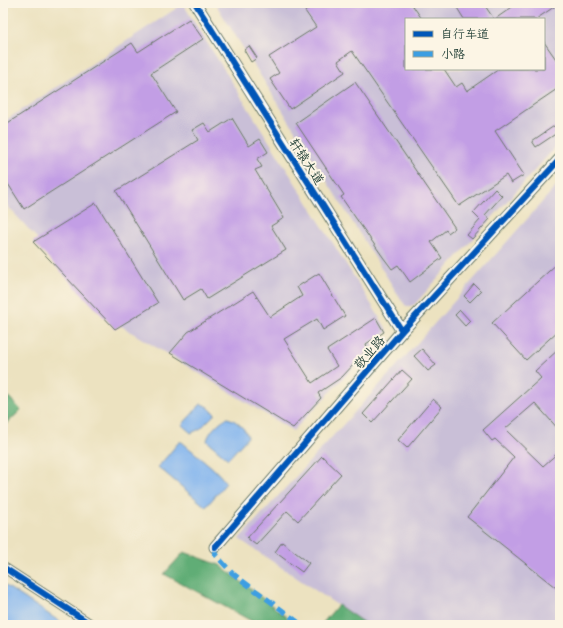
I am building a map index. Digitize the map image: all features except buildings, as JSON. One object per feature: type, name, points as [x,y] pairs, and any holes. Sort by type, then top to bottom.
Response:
[{"type":"street","name":"轩辕大道","points":[[195,3],[402,331]]},
{"type":"street","name":"敬业路","points":[[215,546],[402,331],[560,159]]},
{"type":"street","points":[[3,567],[92,625]]},
{"type":"shaded area","points":[[215,3],[560,3],[560,142],[415,304],[406,306]]},
{"type":"shaded area","points":[[183,4],[388,331],[293,431],[113,321],[3,201],[3,122]]},
{"type":"shaded area","points":[[560,182],[560,625],[367,625],[239,539],[404,358]]},
{"type":"green space","points":[[3,391],[21,410],[3,427]]},
{"type":"green space","points":[[184,552],[220,565],[297,625],[259,625],[164,574]]},
{"type":"green space","points":[[338,605],[367,625],[321,625]]},
{"type":"water","points":[[201,404],[207,406],[215,414],[200,429],[191,433],[182,425]]},
{"type":"water","points":[[227,418],[240,425],[248,437],[228,459],[207,441],[209,434],[214,428]]},
{"type":"water","points":[[179,442],[182,442],[211,467],[226,483],[206,507],[158,467]]},
{"type":"water","points":[[3,584],[65,625],[3,625]]},
{"type":"marked path","points":[[215,547],[215,554],[232,573],[302,625]]},
{"type":"cycle path","points":[[195,3],[402,331]]},
{"type":"cycle path","points":[[215,547],[402,331],[560,159]]},
{"type":"cycle path","points":[[3,567],[92,625]]}]
